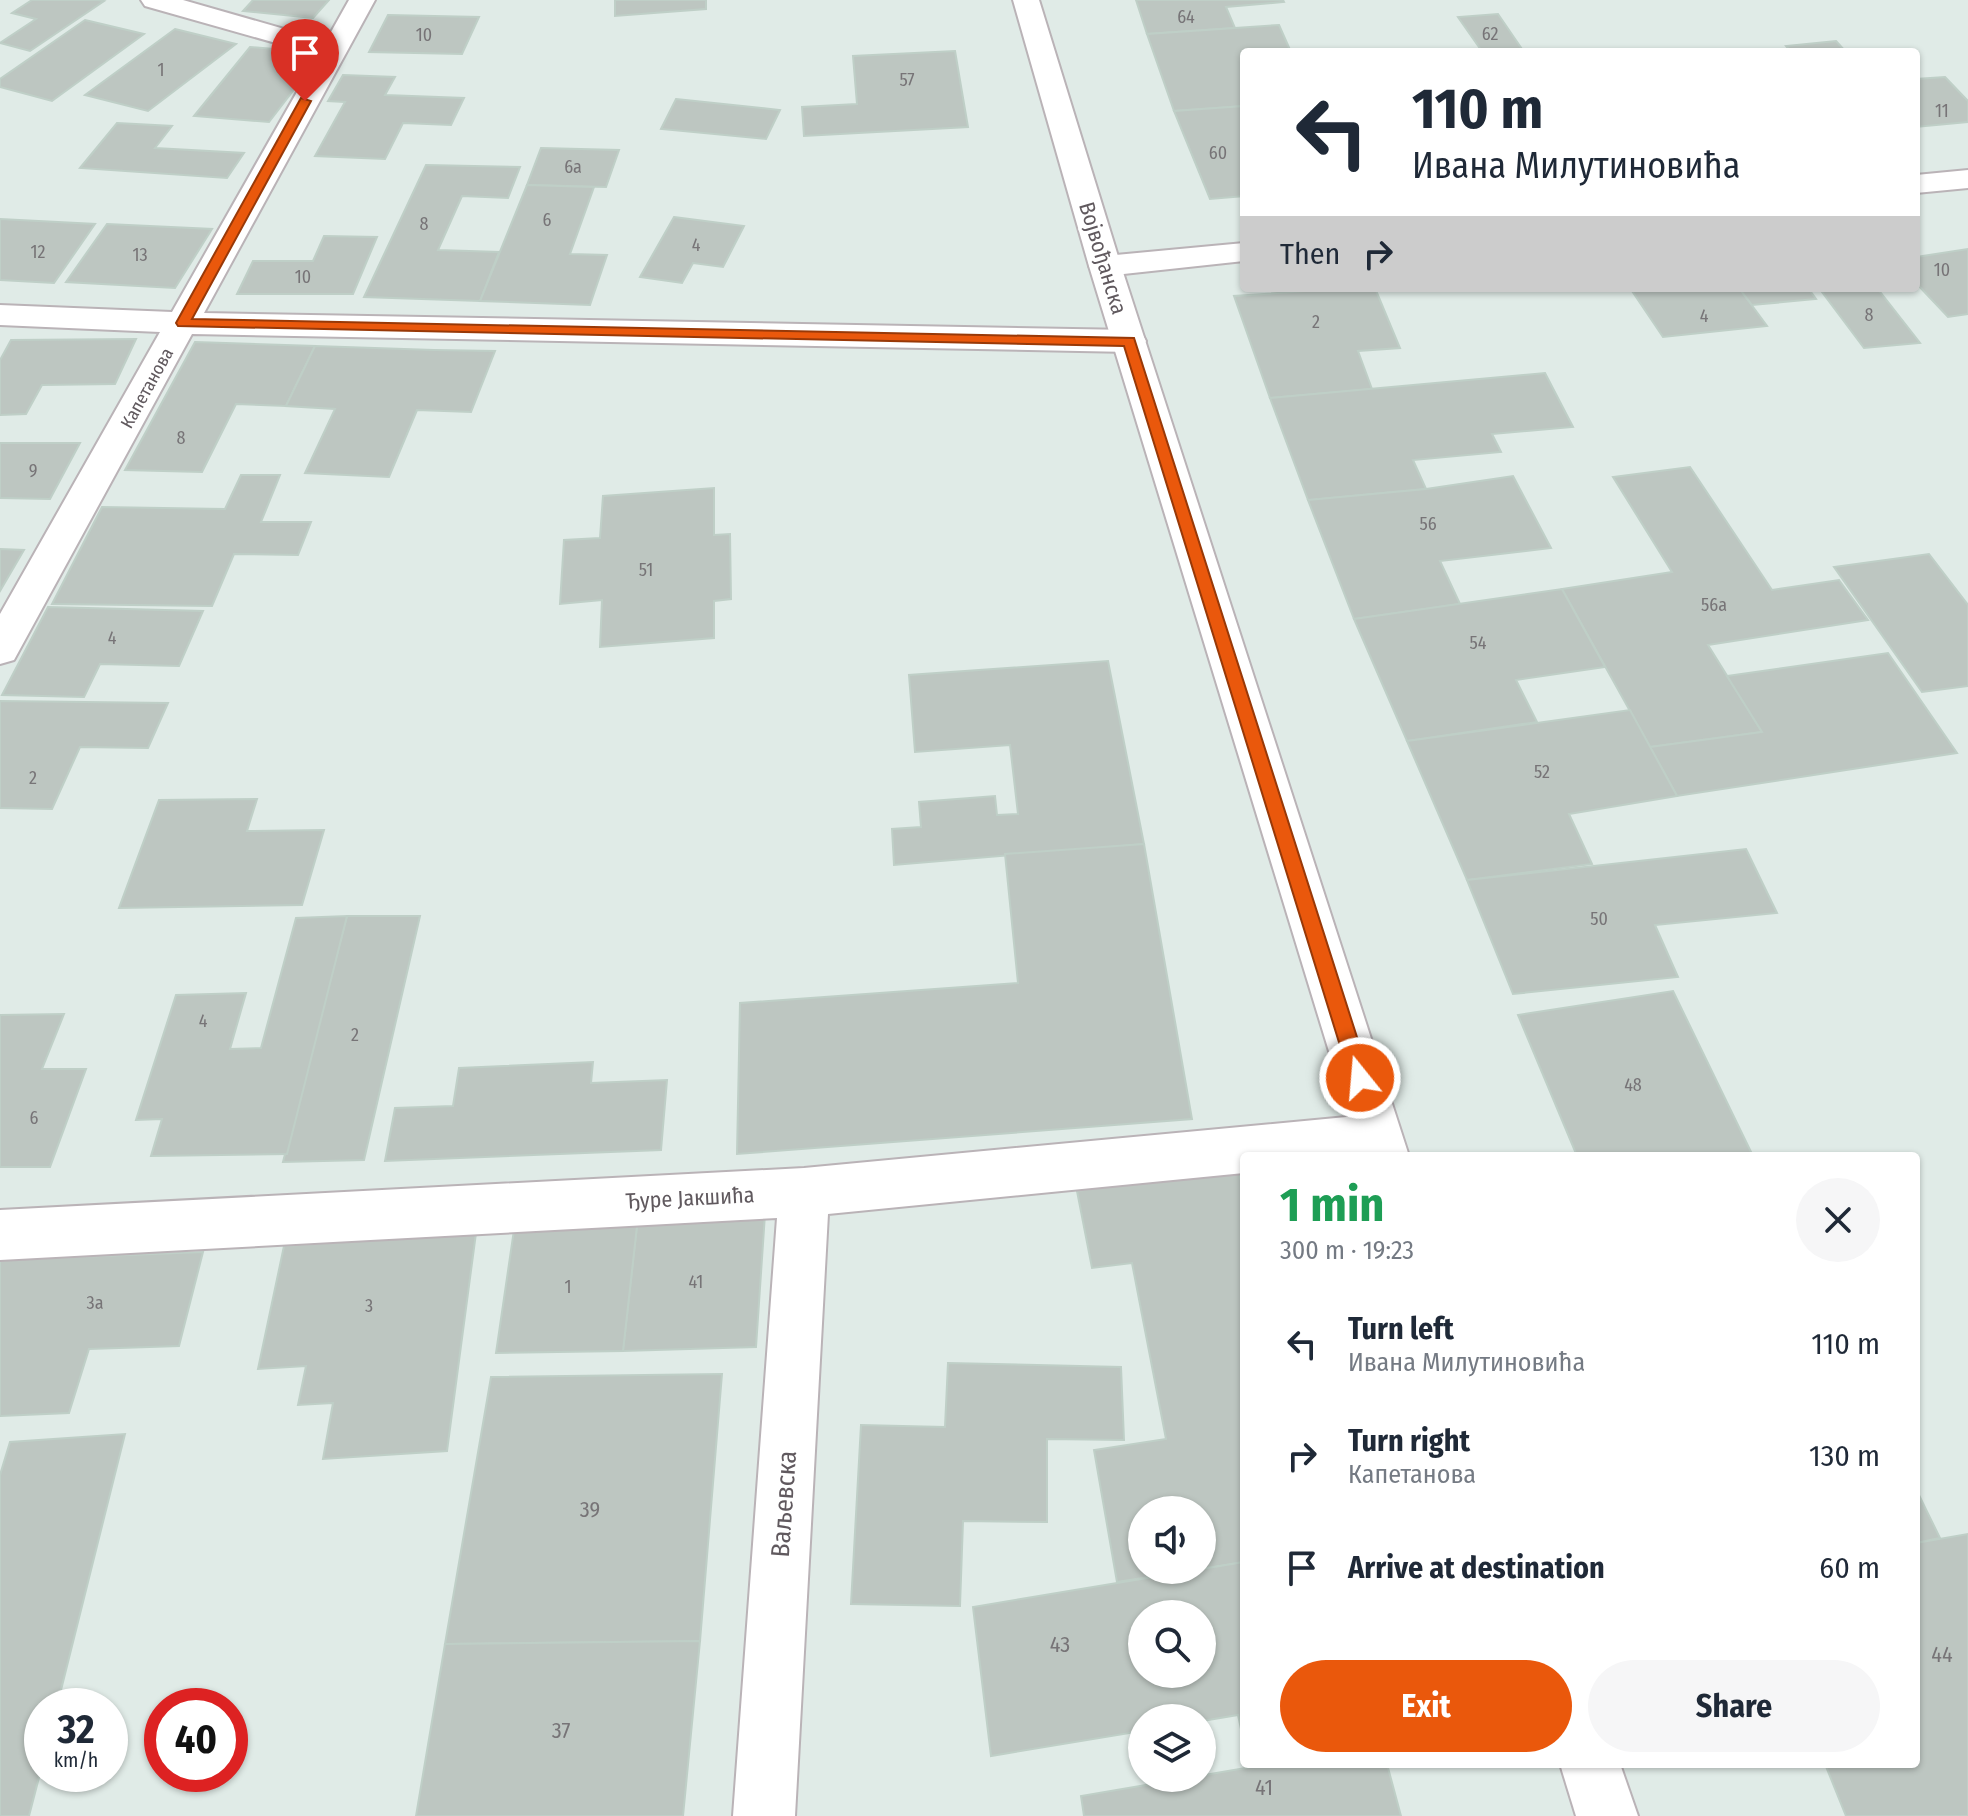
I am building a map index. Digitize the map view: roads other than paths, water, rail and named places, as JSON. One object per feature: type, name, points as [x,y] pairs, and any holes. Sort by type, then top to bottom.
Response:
[{"type":"street","points":[[154,0],[333,51]]},
{"type":"street","name":"Капетанова","points":[[0,649],[362,0]]},
{"type":"street","name":"Војвођанска","points":[[1026,0],[1105,266],[1382,1146]]},
{"type":"street","points":[[1920,184],[1968,179]]},
{"type":"street","points":[[1105,266],[1240,252]]},
{"type":"street","points":[[0,315],[183,323],[1130,341]]},
{"type":"street","name":"Ђуре Јакшића","points":[[1307,1152],[1382,1146]]},
{"type":"street","name":"Ђуре Јакшића","points":[[0,1235],[804,1192],[1240,1157]]},
{"type":"street","name":"Ваљевска","points":[[764,1816],[804,1192]]},
{"type":"street","points":[[1591,1768],[1607,1816]]}]
